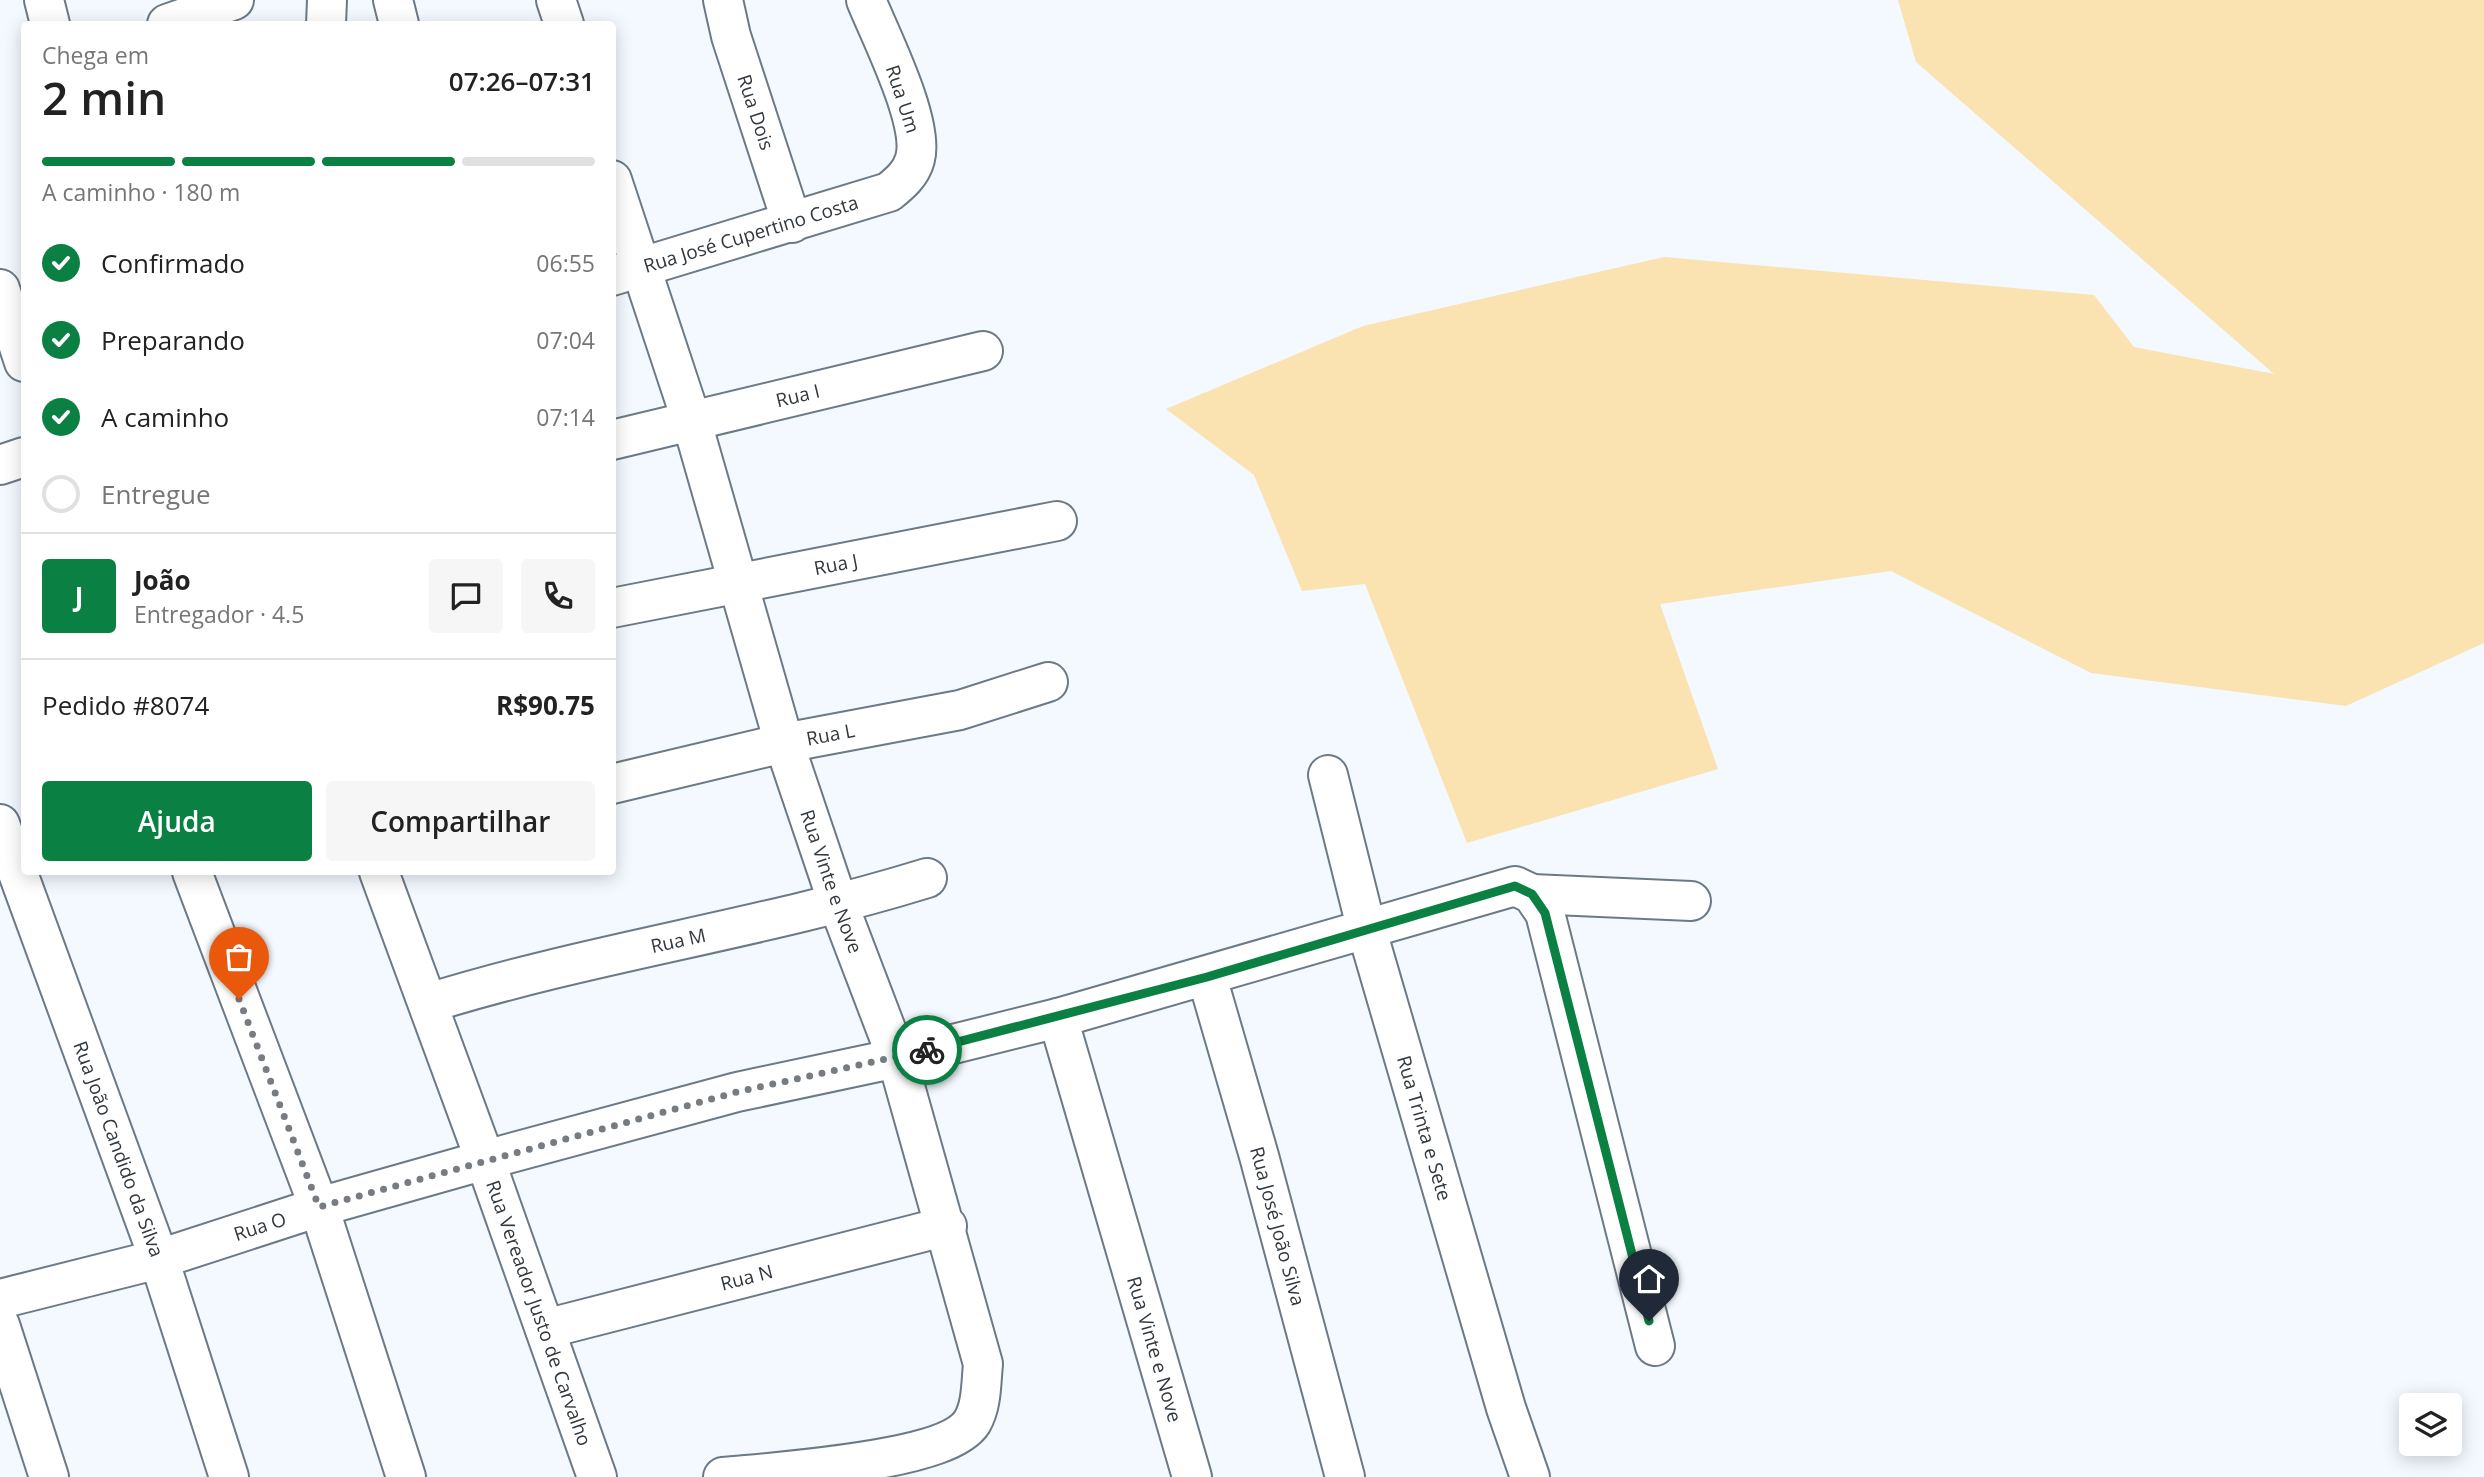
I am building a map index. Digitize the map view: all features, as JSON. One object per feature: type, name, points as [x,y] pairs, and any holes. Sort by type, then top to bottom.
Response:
[{"type":"street","points":[[175,21],[234,0]]},
{"type":"street","points":[[326,21],[327,0]]},
{"type":"street","points":[[393,0],[399,21]]},
{"type":"street","points":[[556,0],[563,21]]},
{"type":"street","name":"Rua Dois","points":[[723,0],[731,36],[793,223]]},
{"type":"street","name":"Rua Um","points":[[866,0],[917,130],[915,159],[905,179],[889,192]]},
{"type":"street","name":"Rua José Cupertino Costa","points":[[626,272],[889,192]]},
{"type":"street","name":"Rua Vinte e Nove","points":[[616,206],[626,272],[691,419],[784,743],[838,905],[897,1058],[947,1226],[983,1364],[980,1401],[972,1422],[959,1435],[937,1446],[905,1454],[771,1474],[723,1477]]},
{"type":"street","points":[[0,289],[21,353]]},
{"type":"street","name":"Rua I","points":[[616,439],[983,351]]},
{"type":"street","points":[[0,465],[21,458]]},
{"type":"street","name":"Rua J","points":[[616,607],[1056,521]]},
{"type":"street","name":"Rua L","points":[[616,783],[784,743],[960,710],[1048,682]]},
{"type":"street","name":"Rua Trinta e Sete","points":[[1328,775],[1367,931],[1506,1408],[1530,1477]]},
{"type":"street","name":"Rua João Candido da Silva","points":[[0,824],[159,1259],[229,1477]]},
{"type":"street","points":[[193,875],[319,1207],[406,1477]]},
{"type":"street","name":"Rua Vereador Justo de Carvalho","points":[[380,875],[429,1003],[597,1477]]},
{"type":"street","name":"Rua M","points":[[429,1003],[573,962],[838,905],[927,878]]},
{"type":"street","name":"Rua O","points":[[0,1300],[159,1259],[319,1207],[485,1160],[737,1092],[897,1058],[1058,1018],[1367,931],[1515,886],[1532,894],[1691,901]]},
{"type":"street","points":[[1532,894],[1545,913],[1655,1346]]},
{"type":"street","name":"Rua José João Silva","points":[[1207,977],[1263,1168],[1345,1477]]},
{"type":"street","name":"Rua Vinte e Nove","points":[[1058,1018],[1192,1477]]},
{"type":"street","name":"Rua N","points":[[545,1329],[947,1226]]},
{"type":"street","points":[[0,1325],[49,1477]]},
{"type":"shaded area","points":[[1898,0],[2484,0],[2484,643],[2346,706],[2091,673],[1891,571],[1660,604],[1718,769],[1467,843],[1365,584],[1302,591],[1254,475],[1166,409],[1363,326],[1664,257],[2094,295],[2134,347],[2274,374],[1916,62]]},
{"type":"way so far","points":[[239,999],[319,1207],[737,1092],[927,1050]]},
{"type":"route","points":[[927,1050],[1207,977],[1515,886],[1532,894],[1545,913],[1649,1321]]}]
